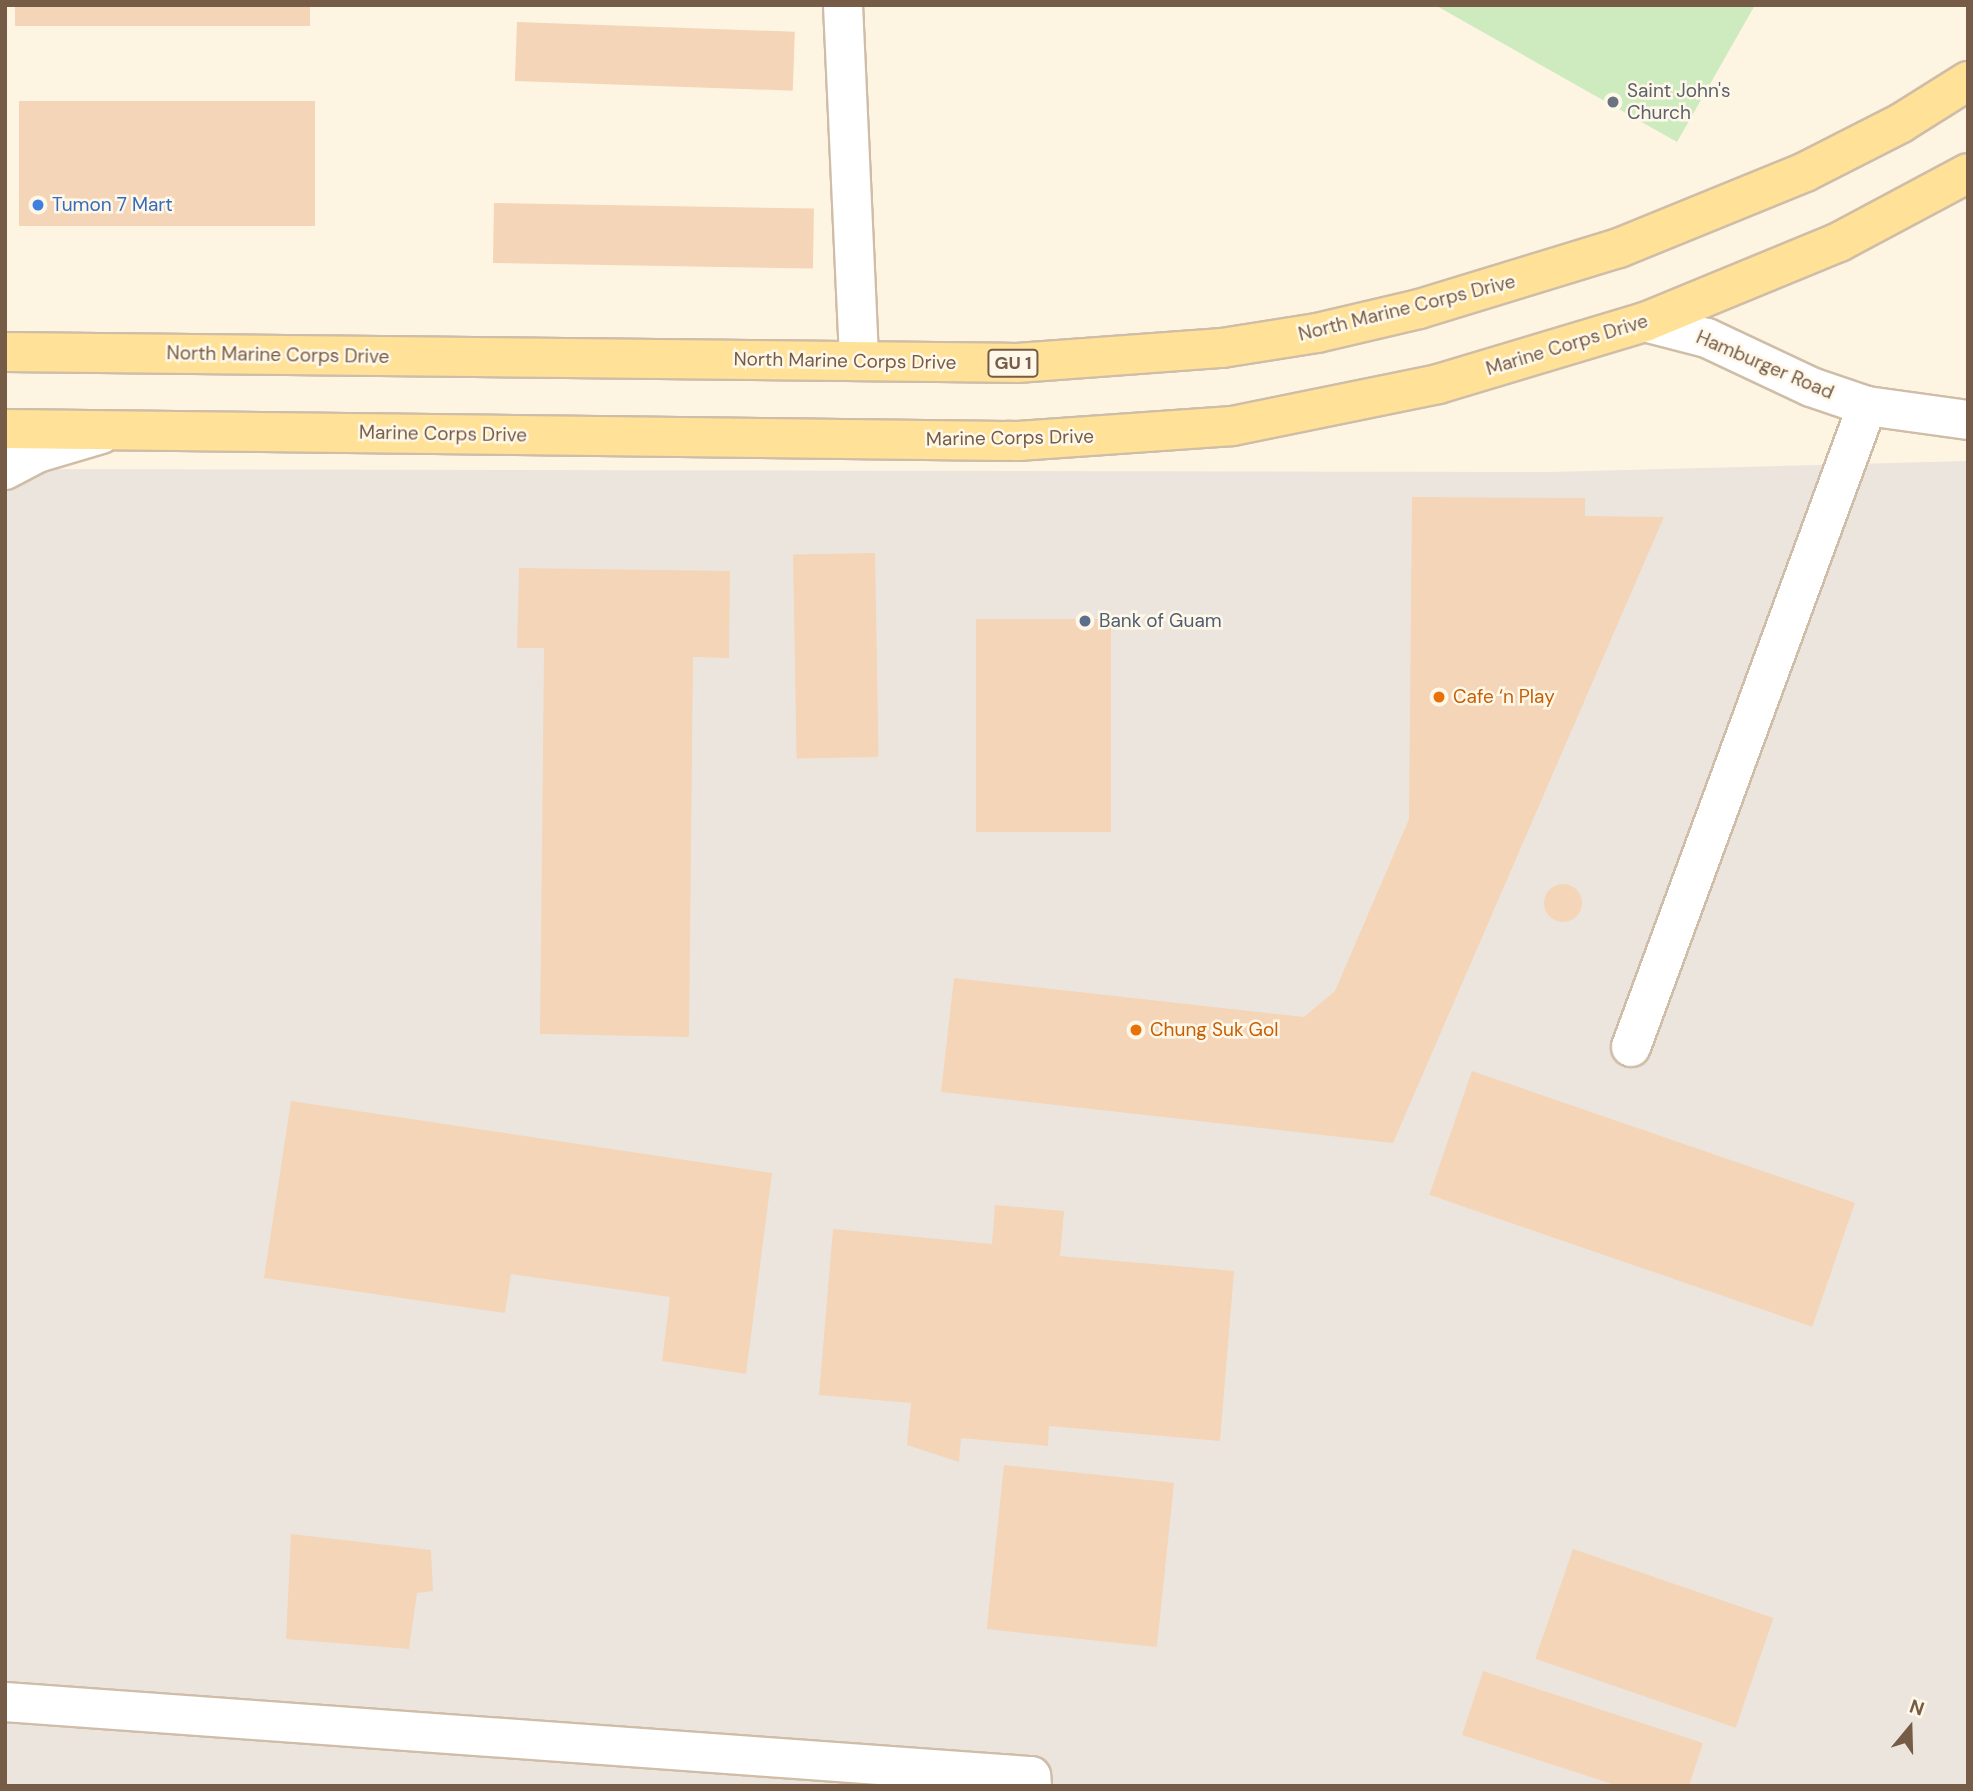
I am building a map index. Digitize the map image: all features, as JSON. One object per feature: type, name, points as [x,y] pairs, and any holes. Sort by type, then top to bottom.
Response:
[{"type":"main road","name":"North Marine Corps Drive","points":[[5,352],[859,361],[1118,359],[1317,333],[1419,309],[1607,252],[1708,214],[1865,141],[1968,81]]},
{"type":"main road","name":"Marine Corps Drive","points":[[5,429],[1018,441],[1123,436],[1232,426],[1333,409],[1438,384],[1645,322],[1839,242],[1968,173]]},
{"type":"street","points":[[844,5],[859,361]]},
{"type":"street","name":"Hamburger Road","points":[[1645,322],[1707,338],[1811,387],[1867,406],[1968,420]]},
{"type":"street","points":[[1632,1047],[1867,406]]},
{"type":"street","points":[[5,470],[37,453],[113,431]]},
{"type":"street","points":[[5,1702],[1031,1776],[1032,1786]]},
{"type":"shaded area","points":[[1968,461],[1968,1786],[5,1786],[5,469],[1549,472]]},
{"type":"green space","points":[[1435,5],[1755,5],[1677,142]]},
{"type":"building","points":[[15,5],[310,5],[310,26],[15,26]]},
{"type":"building","points":[[517,22],[795,32],[793,91],[515,81]]},
{"type":"building","points":[[19,101],[315,101],[315,226],[19,226]]},
{"type":"building","points":[[494,203],[814,209],[813,269],[493,263]]},
{"type":"building","points":[[1412,497],[1585,498],[1585,516],[1664,517],[1393,1143],[941,1092],[954,978],[1304,1017],[1335,991],[1409,819]]},
{"type":"building","points":[[875,553],[879,757],[797,758],[793,554]]},
{"type":"building","points":[[519,568],[730,571],[729,658],[693,657],[689,1037],[540,1034],[544,648],[517,648]]},
{"type":"building","points":[[976,619],[1111,619],[1111,832],[976,832]]},
{"type":"building","points":[[1563,884],[1576,890],[1582,903],[1576,916],[1563,922],[1550,916],[1544,903],[1550,890]]},
{"type":"building","points":[[1472,1071],[1855,1203],[1812,1327],[1429,1195]]},
{"type":"building","points":[[291,1101],[772,1173],[746,1374],[662,1361],[670,1297],[511,1274],[505,1313],[264,1278]]},
{"type":"building","points":[[995,1205],[1064,1211],[1060,1256],[1234,1271],[1220,1441],[1049,1426],[1048,1446],[961,1438],[959,1462],[907,1445],[911,1403],[819,1395],[833,1229],[992,1244]]},
{"type":"building","points":[[1004,1465],[1174,1483],[1157,1647],[987,1629]]},
{"type":"building","points":[[291,1534],[431,1550],[433,1591],[417,1593],[409,1649],[286,1639]]},
{"type":"building","points":[[1573,1549],[1773,1618],[1736,1728],[1535,1659]]},
{"type":"building","points":[[1483,1671],[1703,1743],[1689,1786],[1618,1786],[1462,1735]]},
{"type":"place","name":"Saint John's Church","points":[[1613,102]]},
{"type":"place","name":"Tumon 7 Mart","points":[[38,205]]},
{"type":"place","name":"Bank of Guam","points":[[1085,621]]},
{"type":"place","name":"Cafe ‘n Play","points":[[1439,697]]},
{"type":"place","name":"Chung Suk Gol","points":[[1136,1030]]}]
